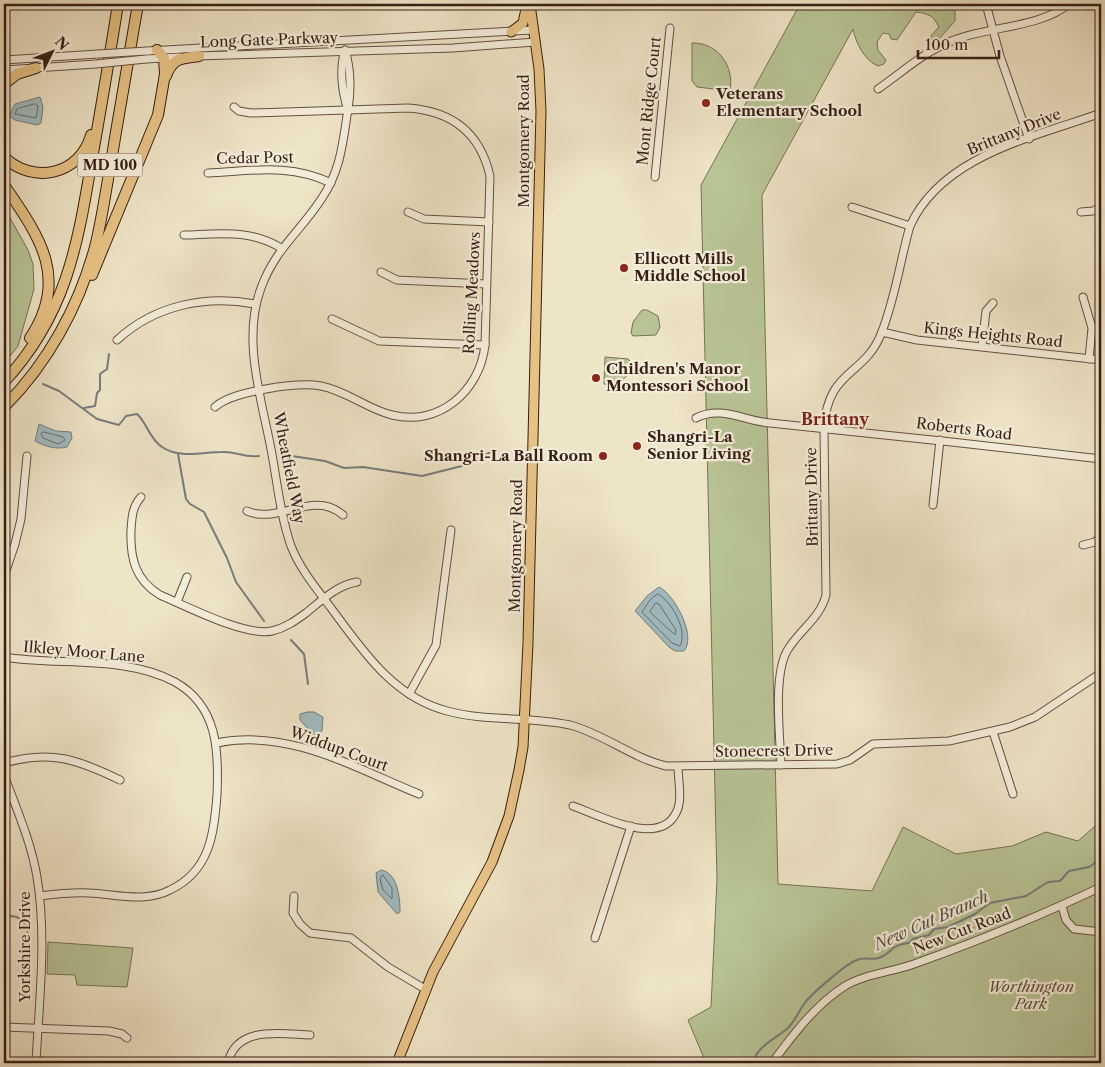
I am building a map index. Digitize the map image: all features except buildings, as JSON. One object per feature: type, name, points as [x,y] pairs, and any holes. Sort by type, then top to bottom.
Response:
[{"type":"highway","name":"MD 100","points":[[4,382],[39,337],[67,280],[82,219],[118,4]]},
{"type":"highway","name":"MD 100","points":[[4,407],[40,364],[66,321],[82,285],[95,246],[138,4]]},
{"type":"highway","points":[[156,53],[164,82]]},
{"type":"highway","points":[[66,321],[81,298],[101,255],[158,115],[164,82],[173,62],[199,56]]},
{"type":"highway","points":[[4,84],[17,74],[36,68]]},
{"type":"highway","points":[[4,157],[20,169],[42,174],[60,170],[77,161],[88,144],[105,83]]},
{"type":"highway","points":[[4,185],[40,240],[48,266],[48,283],[41,316],[33,333],[4,373]]},
{"type":"main road","points":[[512,32],[526,19],[525,4]]},
{"type":"main road","name":"Montgomery Road","points":[[397,1063],[425,989],[448,941],[481,884],[501,841],[515,791],[524,720],[528,643],[541,111],[530,4]]},
{"type":"street","points":[[986,4],[992,30],[1028,139]]},
{"type":"street","points":[[878,89],[933,50],[948,42],[1047,16],[1069,4]]},
{"type":"street","name":"Mont Ridge Court","points":[[654,178],[670,28]]},
{"type":"street","name":"Long Gate Parkway","points":[[4,60],[98,54],[156,53],[325,41],[534,30]]},
{"type":"street","points":[[348,48],[360,39]]},
{"type":"street","points":[[326,51],[344,40],[348,48]]},
{"type":"street","points":[[325,41],[348,48]]},
{"type":"street","name":"Long Gate Parkway","points":[[4,70],[146,60],[156,53],[199,56],[326,51],[348,48],[358,50],[453,48],[535,42]]},
{"type":"street","name":"Wheatfield Way","points":[[348,48],[342,61],[344,97],[348,110],[343,150],[331,183],[316,208],[281,248],[266,274],[255,304],[252,339],[260,392],[287,532],[297,559],[324,599],[375,666],[409,694],[444,710],[466,715],[524,720]]},
{"type":"street","name":"Rolling Meadows","points":[[215,407],[230,397],[292,385],[322,386],[391,415],[414,418],[426,416],[449,407],[466,392],[481,367],[485,345],[491,188],[488,166],[479,146],[465,129],[446,116],[426,109],[251,113],[240,111],[234,107]]},
{"type":"street","name":"Brittany Drive","points":[[781,765],[779,687],[782,660],[796,638],[820,611],[826,595],[824,428],[827,405],[835,386],[870,354],[882,332],[910,226],[924,201],[954,175],[981,158],[1101,113]]},
{"type":"street","name":"Cedar Post","points":[[208,173],[293,170],[309,173],[331,183]]},
{"type":"street","points":[[852,207],[910,226]]},
{"type":"street","points":[[1081,212],[1093,211],[1101,207]]},
{"type":"street","points":[[408,212],[424,219],[489,222]]},
{"type":"street","points":[[184,235],[248,234],[262,238],[281,248]]},
{"type":"street","points":[[381,272],[397,280],[486,284]]},
{"type":"street","points":[[1083,297],[1091,320],[1089,360]]},
{"type":"street","points":[[117,340],[157,313],[185,304],[213,300],[255,304]]},
{"type":"street","points":[[982,346],[986,311],[993,303]]},
{"type":"street","points":[[332,319],[379,341],[485,345]]},
{"type":"street","name":"Kings Heights Road","points":[[882,332],[917,340],[1101,360]]},
{"type":"street","name":"Roberts Road","points":[[696,418],[714,412],[762,423],[940,440],[1101,459]]},
{"type":"street","points":[[933,505],[940,440]]},
{"type":"street","points":[[4,576],[15,544],[21,518],[26,456]]},
{"type":"street","points":[[141,497],[132,514],[131,547],[135,568],[152,590],[243,629],[270,632],[288,625],[340,587],[357,582]]},
{"type":"street","points":[[247,510],[258,514],[319,505],[334,508],[343,515]]},
{"type":"street","points":[[409,694],[436,645],[451,530]]},
{"type":"street","points":[[1083,545],[1094,542],[1101,536]]},
{"type":"street","points":[[177,602],[188,577]]},
{"type":"street","name":"Ilkley Moor Lane","points":[[4,657],[116,666],[163,676],[176,683],[197,700],[210,720],[217,743],[218,769],[213,839],[205,860],[189,878],[169,891],[152,897],[74,892],[40,896]]},
{"type":"street","name":"Stonecrest Drive","points":[[524,720],[573,726],[650,761],[678,766],[837,764],[850,760],[873,744],[949,741],[993,732],[1035,717],[1101,673]]},
{"type":"street","points":[[993,732],[1014,794]]},
{"type":"street","name":"Widdup Court","points":[[217,743],[245,739],[280,741],[306,749],[419,794]]},
{"type":"street","points":[[4,763],[34,757],[57,757],[80,762],[120,780]]},
{"type":"street","points":[[573,806],[646,831],[653,830],[672,820],[679,805],[678,766]]},
{"type":"street","name":"Yorkshire Drive","points":[[4,775],[28,842],[40,896],[41,937],[36,1063]]},
{"type":"street","points":[[595,938],[631,826]]},
{"type":"street","name":"New Cut Road","points":[[772,1063],[807,1020],[829,998],[852,982],[920,962],[1062,906],[1101,887]]},
{"type":"street","points":[[294,896],[293,913],[305,929],[320,935],[350,938],[388,967],[425,989]]},
{"type":"street","points":[[1062,906],[1070,925],[1082,931],[1101,932]]},
{"type":"street","points":[[1082,931],[1101,928]]},
{"type":"street","points":[[4,1027],[109,1031],[116,1032],[127,1038]]},
{"type":"street","points":[[228,1063],[236,1047],[256,1034],[310,1035]]},
{"type":"green space","name":"Worthington Park","points":[[800,4],[958,4],[955,10],[955,21],[938,40],[933,41],[930,37],[939,27],[935,20],[927,14],[916,12],[897,40],[891,39],[889,34],[883,33],[877,42],[878,50],[886,60],[884,64],[878,66],[869,60],[861,50],[853,29],[762,195],[778,884],[872,891],[903,827],[956,854],[1012,846],[1046,832],[1078,841],[1101,821],[1101,1063],[706,1063],[688,1020],[711,1007],[717,879],[701,185]]},
{"type":"green space","points":[[692,43],[709,47],[722,57],[730,73],[730,91],[697,87],[692,81]]},
{"type":"green space","points":[[4,207],[28,250],[33,264],[34,289],[18,346],[4,364]]},
{"type":"green space","points":[[642,310],[647,310],[658,316],[660,327],[656,335],[633,336],[631,333],[633,322]]},
{"type":"green space","points":[[605,357],[628,359],[636,367],[616,386],[604,384]]},
{"type":"green space","points":[[48,942],[133,948],[127,987],[77,985],[75,975],[47,974]]},
{"type":"water","points":[[40,97],[43,107],[41,123],[37,125],[15,120],[9,116],[15,104]]},
{"type":"water","points":[[39,424],[56,431],[71,432],[72,438],[67,447],[50,447],[35,441]]},
{"type":"water","points":[[659,587],[665,591],[677,606],[686,626],[688,636],[684,651],[675,651],[669,647],[635,611],[647,596]]},
{"type":"water","points":[[314,712],[323,717],[322,731],[316,738],[300,720],[300,714]]},
{"type":"water","points":[[381,870],[391,876],[397,887],[400,912],[397,914],[378,892],[376,873]]},
{"type":"waterway","points":[[84,408],[95,406],[97,393],[100,390],[100,374],[107,369],[109,354]]},
{"type":"waterway","points":[[43,384],[59,391],[97,419],[119,425],[126,416],[137,414],[154,439],[169,451],[184,454],[227,452],[259,456]]},
{"type":"waterway","points":[[282,457],[292,456],[325,461],[344,468],[363,467],[422,476],[462,466],[491,452]]},
{"type":"waterway","points":[[178,454],[186,499],[190,504],[204,512],[227,558],[236,582],[264,621]]},
{"type":"waterway","points":[[291,640],[304,654],[308,684]]},
{"type":"waterway","name":"New Cut Branch","points":[[753,1063],[762,1048],[790,1026],[808,999],[829,979],[852,962],[860,959],[879,958],[898,945],[929,935],[934,929],[948,927],[975,914],[990,903],[1026,896],[1048,882],[1060,881],[1069,871],[1089,867],[1099,857],[1101,838]]},
{"type":"waterway","points":[[4,915],[17,917],[26,925],[28,932]]},
{"type":"place","name":"Veterans Elementary School","points":[[706,103]]},
{"type":"place","name":"Ellicott Mills Middle School","points":[[624,268]]},
{"type":"place","name":"Children's Manor Montessori School","points":[[596,378]]},
{"type":"place","name":"Shangri-La Senior Living","points":[[637,446]]},
{"type":"place","name":"Shangri-La Ball Room","points":[[603,456]]},
{"type":"district","name":"Brittany","points":[[835,419]]}]
